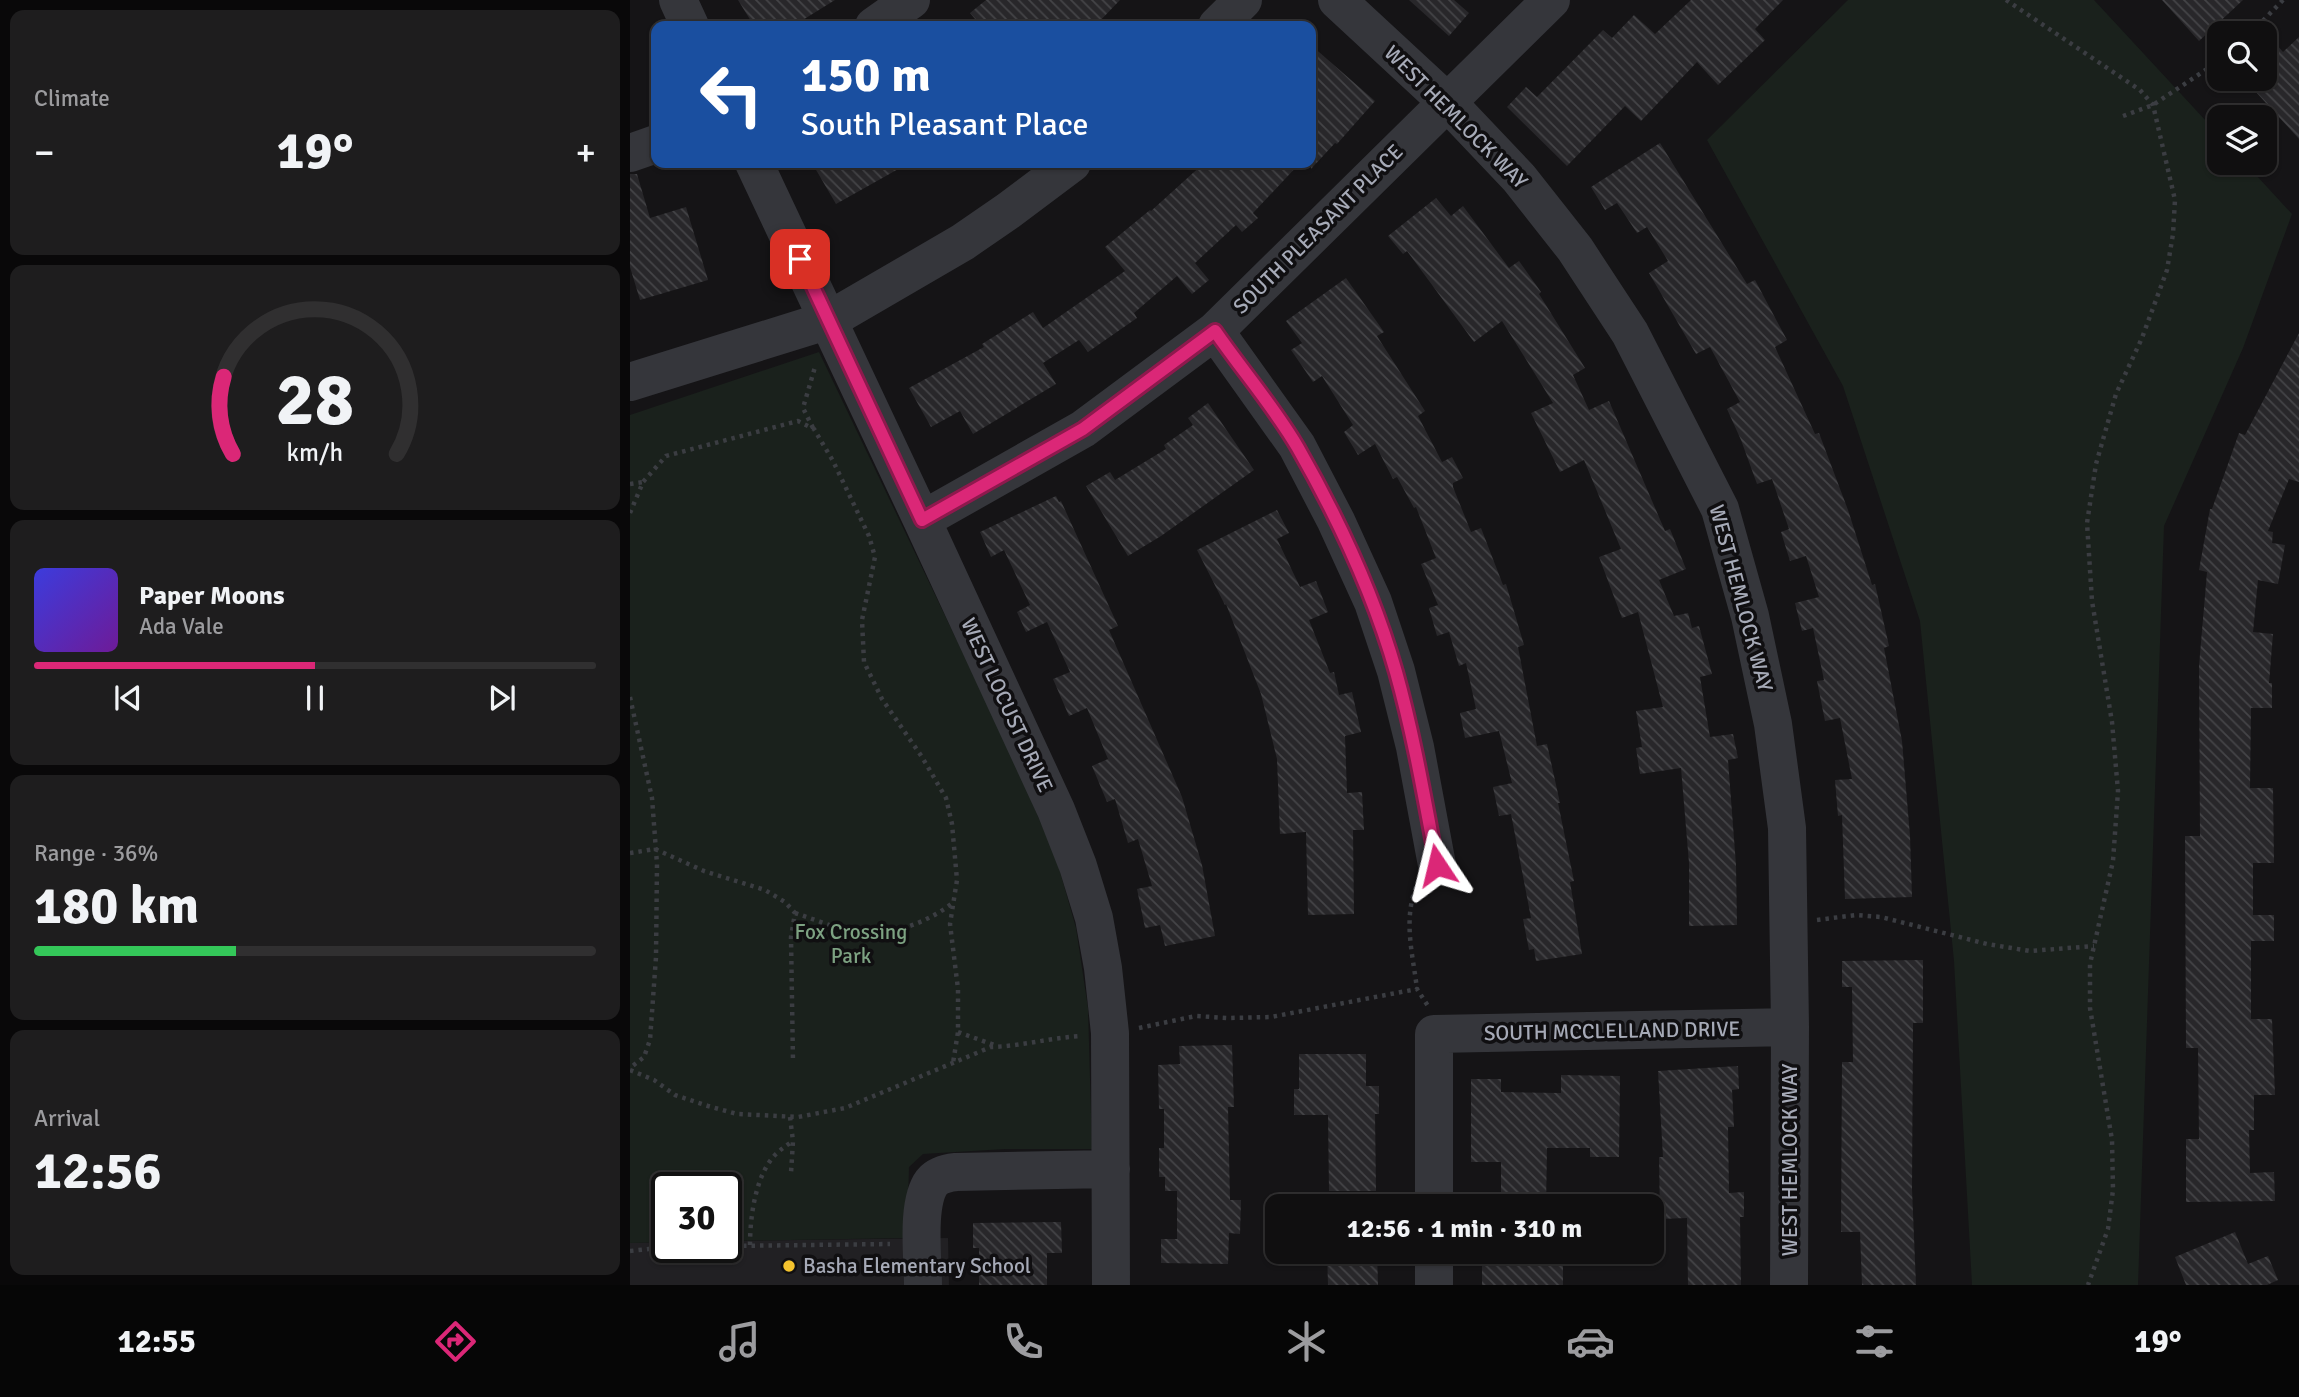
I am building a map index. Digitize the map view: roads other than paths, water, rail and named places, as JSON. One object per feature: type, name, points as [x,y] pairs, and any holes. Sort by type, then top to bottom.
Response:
[{"type":"street","points":[[678,0],[688,21]]},
{"type":"street","points":[[881,21],[911,0]]},
{"type":"street","points":[[1222,21],[1242,0]]},
{"type":"street","name":"WEST HEMLOCK WAY","points":[[1337,0],[1446,101],[1520,178],[1575,250],[1630,333],[1720,509],[1750,616],[1773,724],[1787,828],[1790,1027],[1789,1285]]},
{"type":"street","name":"SOUTH PLEASANT PLACE","points":[[922,520],[1083,429],[1215,331],[1551,0]]},
{"type":"street","points":[[630,153],[651,146]]},
{"type":"street","name":"WEST LOCUST DRIVE","points":[[756,168],[1056,810],[1078,866],[1094,918],[1110,1033],[1111,1285]]},
{"type":"street","points":[[630,382],[829,320],[963,242],[1065,168]]},
{"type":"street","points":[[1215,331],[1297,446],[1373,602],[1396,671],[1412,734],[1435,854]]},
{"type":"street","name":"SOUTH MCCLELLAND DRIVE","points":[[1435,1194],[1446,1033],[1790,1027]]},
{"type":"street","points":[[923,1285],[926,1196],[932,1181],[942,1174],[1111,1169]]},
{"type":"street","points":[[1434,1264],[1434,1285]]},
{"type":"place","name":"Basha Elementary School","points":[[789,1266]]},
{"type":"park label","name":"Fox Crossing Park","points":[[851,944]]}]
